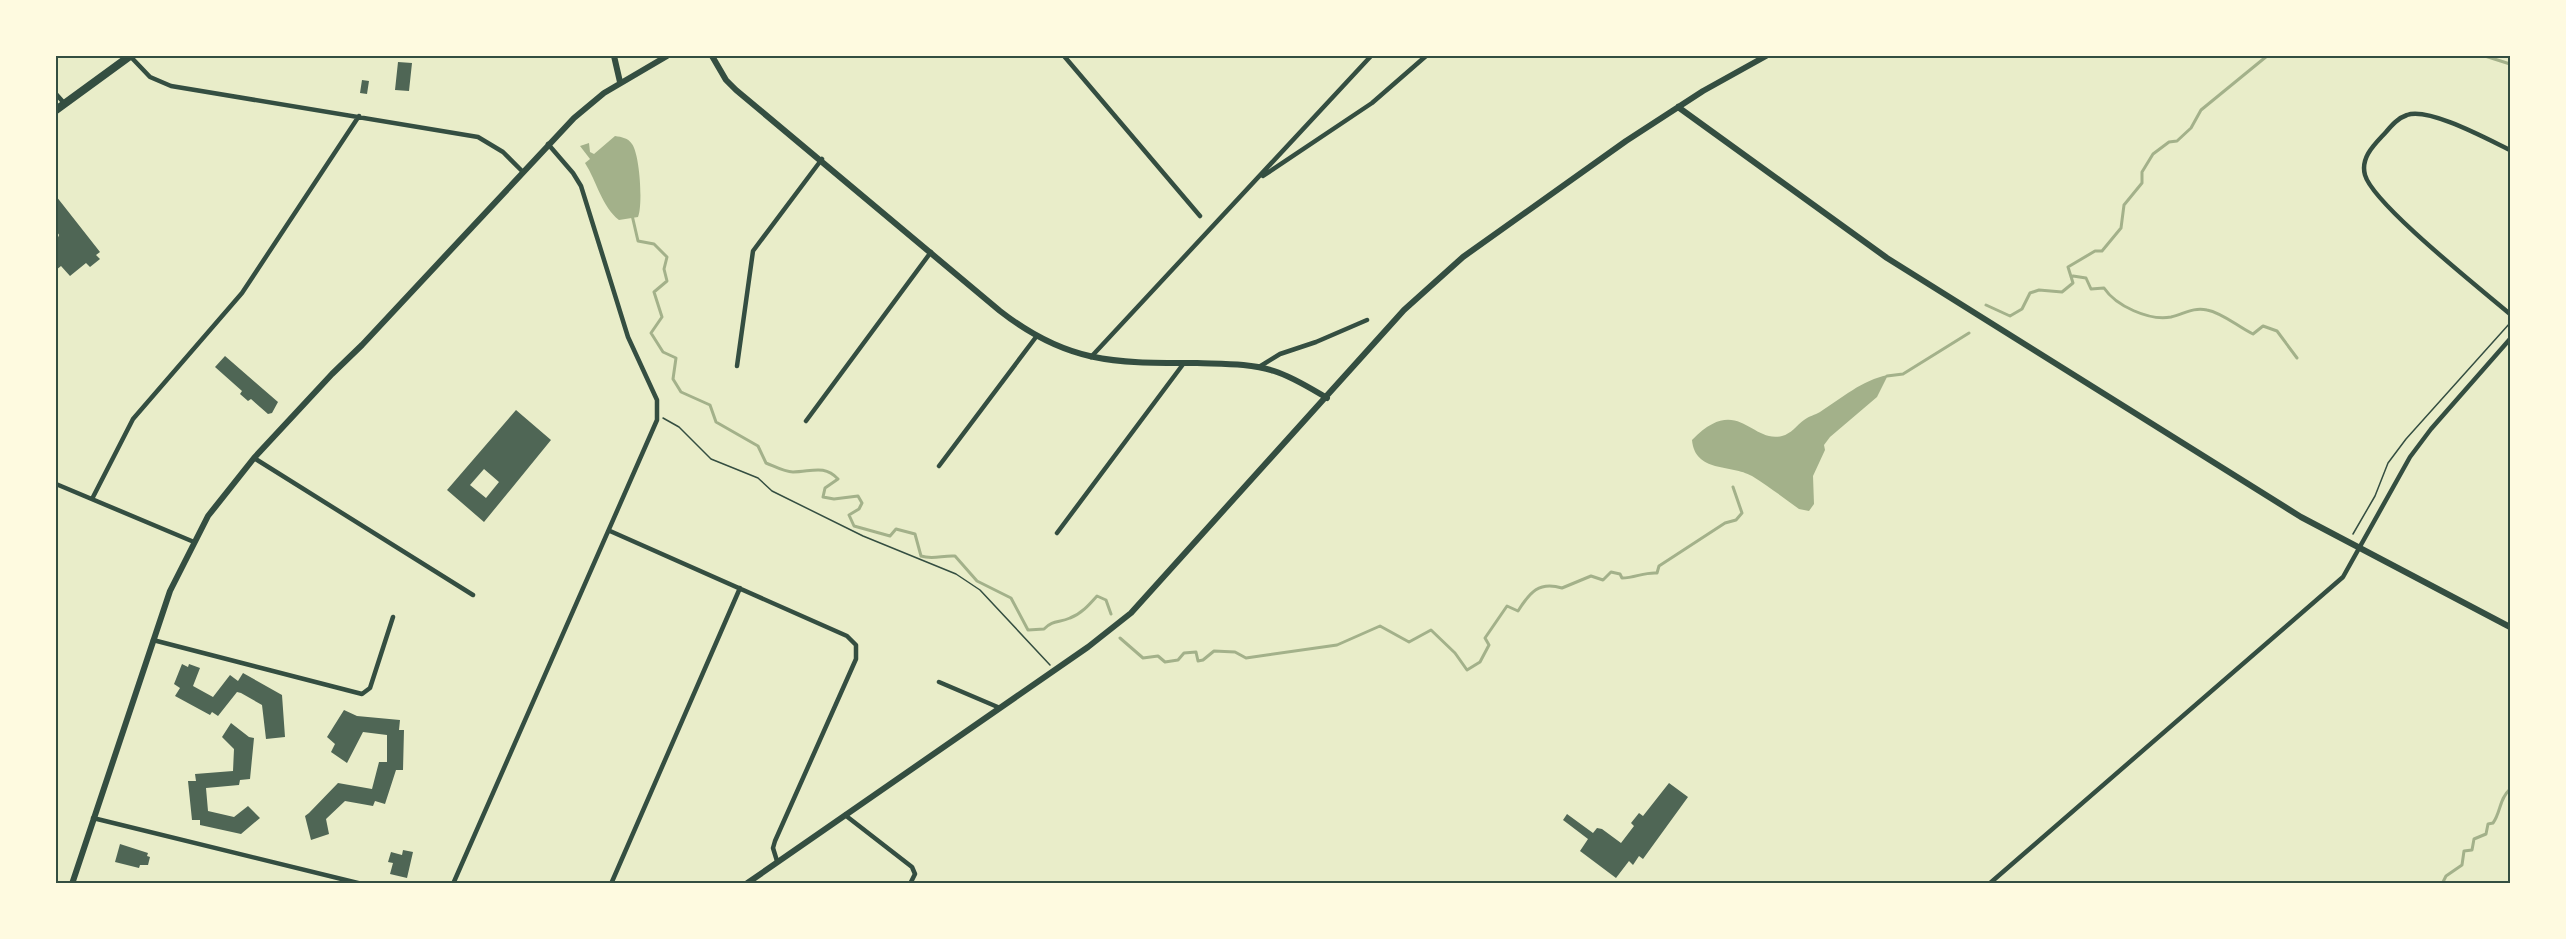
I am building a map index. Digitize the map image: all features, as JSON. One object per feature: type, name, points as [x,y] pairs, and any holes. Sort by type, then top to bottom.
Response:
[{"type":"main road","points":[[56,110],[130,56]]},
{"type":"street","points":[[130,56],[150,77],[165,85],[478,137],[503,153],[523,172]]},
{"type":"street","points":[[614,56],[620,82]]},
{"type":"street","points":[[72,884],[92,818],[170,591],[217,501],[254,458],[548,144],[589,104],[620,82],[667,56]]},
{"type":"street","points":[[712,56],[726,80],[736,90],[1036,337],[1090,358],[1259,367],[1292,378],[1327,398]]},
{"type":"street","points":[[1064,56],[1200,216]]},
{"type":"street","points":[[1090,358],[1371,56]]},
{"type":"street","points":[[1254,183],[1372,103],[1426,56]]},
{"type":"street","points":[[746,884],[1112,630],[1131,613],[1404,310],[1440,275],[1634,135],[1766,56]]},
{"type":"street","points":[[56,94],[64,103]]},
{"type":"street","points":[[1678,107],[1887,258],[2301,518],[2511,627]]},
{"type":"street","points":[[2511,150],[2435,118],[2418,114],[2408,115],[2396,122],[2369,151],[2365,162],[2365,174],[2380,201],[2511,314]]},
{"type":"street","points":[[92,500],[133,419],[242,293],[359,116]]},
{"type":"street","points":[[453,884],[610,531],[654,430],[658,414],[657,400],[628,337],[581,186],[548,144]]},
{"type":"street","points":[[737,366],[753,251],[822,159]]},
{"type":"street","points":[[806,421],[931,252]]},
{"type":"street","points":[[1259,367],[1280,354],[1316,342],[1367,320]]},
{"type":"street","points":[[939,466],[1036,337]]},
{"type":"street","points":[[1989,884],[2336,584],[2360,550],[2410,457],[2431,429],[2511,339]]},
{"type":"street","points":[[1057,533],[1184,363]]},
{"type":"street","points":[[254,458],[474,595]]},
{"type":"street","points":[[56,484],[194,542]]},
{"type":"street","points":[[610,531],[847,636],[856,645],[856,659],[775,841],[773,848],[777,861]]},
{"type":"street","points":[[611,884],[740,588]]},
{"type":"street","points":[[153,640],[362,694],[370,688],[393,617]]},
{"type":"street","points":[[939,682],[1000,708]]},
{"type":"street","points":[[845,815],[912,867],[915,874],[910,884]]},
{"type":"street","points":[[92,818],[362,884]]},
{"type":"path","points":[[658,414],[679,427],[711,459],[758,478],[772,491],[863,536],[956,574],[980,590],[1050,665]]},
{"type":"shaded area","points":[[615,136],[629,140],[635,150],[640,180],[638,217],[619,220],[613,215],[585,163],[590,159],[580,146],[589,143],[590,152],[594,154]]},
{"type":"shaded area","points":[[1888,375],[1877,397],[1830,437],[1824,445],[1825,450],[1813,476],[1814,504],[1809,511],[1799,509],[1744,472],[1707,463],[1695,451],[1692,440],[1708,427],[1721,421],[1733,420],[1771,437],[1782,436],[1861,385]]},
{"type":"building","points":[[398,62],[412,63],[409,91],[395,90]]},
{"type":"building","points":[[362,80],[369,81],[367,94],[360,93]]},
{"type":"building","points":[[56,196],[100,252],[96,255],[100,259],[90,267],[86,263],[70,276],[61,266],[56,270],[56,242],[59,235],[56,230]]},
{"type":"building","points":[[225,356],[278,402],[272,413],[268,414],[251,399],[248,401],[240,394],[242,391],[215,367]]},
{"type":"building","points":[[516,410],[551,440],[484,522],[447,490]],"holes":[[[484,469],[499,482],[486,498],[470,485]]]},
{"type":"building","points":[[182,664],[200,668],[193,686],[213,697],[230,675],[238,681],[243,673],[282,695],[285,737],[266,739],[262,705],[241,693],[237,692],[218,716],[212,712],[210,715],[175,696],[180,688],[174,684]]},
{"type":"building","points":[[344,710],[357,716],[400,720],[399,730],[404,730],[403,770],[396,770],[385,804],[375,801],[373,806],[345,801],[326,819],[329,834],[311,840],[305,816],[338,783],[372,789],[379,762],[387,762],[387,735],[363,732],[347,763],[331,752],[335,744],[327,737]]},
{"type":"building","points":[[231,723],[249,737],[254,738],[250,779],[240,780],[239,785],[206,788],[208,811],[234,817],[248,806],[260,818],[241,834],[200,825],[200,820],[192,820],[188,781],[196,781],[195,774],[233,771],[234,749],[222,737]]},
{"type":"building","points":[[1669,783],[1688,797],[1643,859],[1639,856],[1633,865],[1629,861],[1616,878],[1580,851],[1588,839],[1563,820],[1567,814],[1593,833],[1597,828],[1602,829],[1621,843],[1634,826],[1631,823],[1639,813],[1643,816]]},
{"type":"building","points":[[120,844],[148,853],[147,856],[150,857],[148,865],[140,865],[139,868],[115,862]]},
{"type":"building","points":[[403,850],[413,852],[407,878],[390,874],[393,863],[388,862],[391,852],[402,855]]},
{"type":"waterway","points":[[1986,305],[2010,316],[2022,309],[2030,293],[2039,290],[2062,292],[2073,283],[2068,267],[2095,251],[2102,251],[2121,228],[2124,205],[2142,183],[2142,172],[2153,154],[2169,142],[2177,141],[2191,128],[2201,110],[2267,56]]},
{"type":"waterway","points":[[2485,56],[2510,64]]},
{"type":"waterway","points":[[632,215],[638,241],[654,244],[667,257],[664,269],[667,281],[654,292],[662,317],[651,333],[663,352],[676,358],[673,379],[681,392],[710,405],[716,422],[758,446],[766,463],[790,472],[822,470],[833,474],[838,479],[825,488],[823,497],[834,499],[858,496],[862,503],[859,509],[849,515],[854,526],[890,536],[896,529],[915,534],[921,556],[930,558],[955,556],[977,581],[1011,598],[1028,630],[1044,629],[1053,623],[1066,620],[1085,609],[1097,596],[1106,600],[1111,614]]},
{"type":"waterway","points":[[2073,276],[2086,278],[2091,289],[2104,288],[2116,301],[2134,311],[2153,317],[2171,317],[2202,309],[2219,314],[2253,334],[2263,326],[2277,331],[2297,358]]},
{"type":"waterway","points":[[1887,376],[1903,374],[1969,333]]},
{"type":"waterway","points":[[1120,638],[1143,658],[1158,656],[1165,662],[1178,660],[1184,653],[1196,652],[1198,661],[1203,660],[1214,651],[1235,652],[1246,658],[1337,645],[1380,626],[1409,642],[1431,630],[1455,653],[1467,670],[1480,662],[1489,645],[1485,638],[1507,606],[1518,611],[1527,598],[1541,587],[1562,588],[1591,576],[1603,580],[1611,572],[1620,574],[1622,578],[1657,573],[1659,566],[1725,523],[1736,520],[1742,513],[1733,487]]},
{"type":"waterway","points":[[2442,884],[2446,876],[2462,865],[2464,851],[2472,850],[2474,839],[2486,834],[2488,824],[2493,823],[2510,789]]}]
